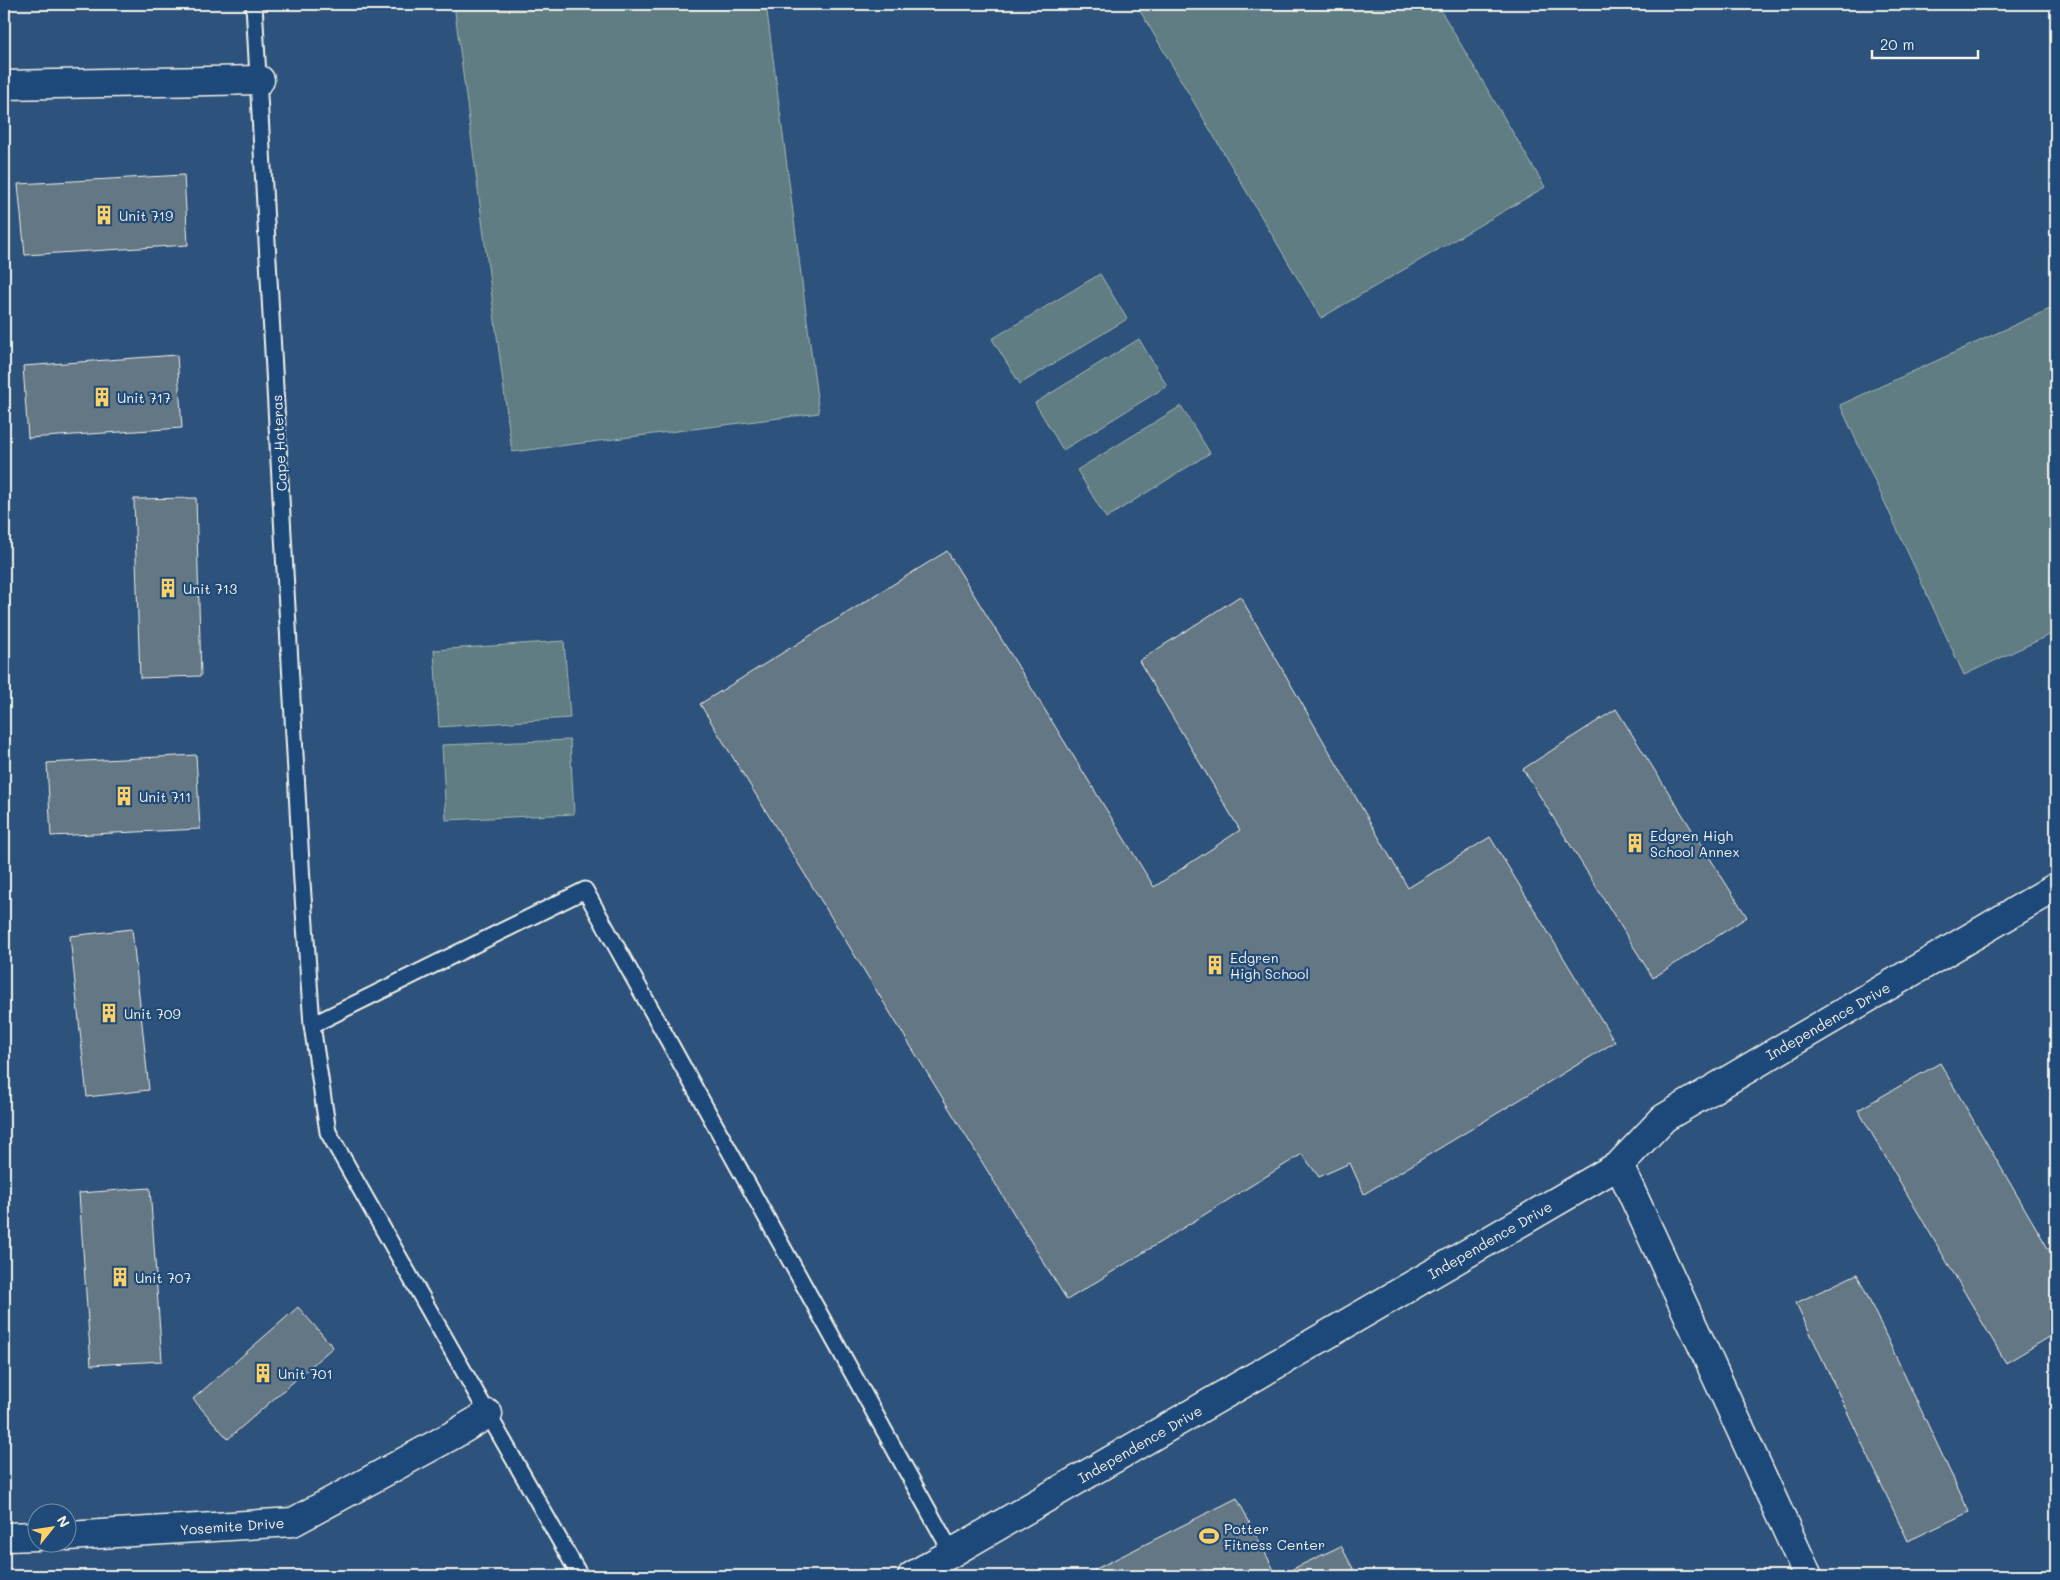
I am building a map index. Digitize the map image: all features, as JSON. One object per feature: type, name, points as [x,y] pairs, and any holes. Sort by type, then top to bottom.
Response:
[{"type":"street","points":[[4,85],[260,80]]},
{"type":"street","name":"Independence Drive","points":[[912,1576],[1619,1165],[1664,1118],[2056,887]]},
{"type":"street","points":[[1619,1165],[1808,1576]]},
{"type":"street","name":"Yosemite Drive","points":[[78,1535],[293,1522],[488,1414]]},
{"type":"street","points":[[4,1530],[28,1534]]},
{"type":"lane","name":"Cape Hateras","points":[[254,4],[260,80],[302,882],[312,1025],[328,1132],[580,1576]]},
{"type":"lane","points":[[312,1025],[586,890],[952,1553]]},
{"type":"green space","points":[[454,4],[766,4],[819,413],[512,452]]},
{"type":"green space","points":[[1136,4],[1437,4],[1545,187],[1321,318]]},
{"type":"green space","points":[[1100,274],[1127,319],[1020,384],[992,339]]},
{"type":"green space","points":[[2056,306],[2056,632],[1964,675],[1840,405]]},
{"type":"green space","points":[[1139,339],[1167,386],[1063,450],[1035,403]]},
{"type":"green space","points":[[1181,406],[1210,453],[1106,518],[1077,470]]},
{"type":"green space","points":[[564,641],[570,718],[439,727],[434,650]]},
{"type":"green space","points":[[570,740],[574,814],[446,820],[442,745]]},
{"type":"building","name":"Unit 719","points":[[184,175],[188,245],[25,255],[18,184]]},
{"type":"building","name":"Unit 717","points":[[177,355],[182,428],[28,438],[23,366]]},
{"type":"building","name":"Unit 713","points":[[196,498],[201,676],[140,678],[134,499]]},
{"type":"building","name":"Edgren High School","points":[[947,551],[1154,887],[1240,830],[1139,661],[1240,596],[1408,888],[1490,837],[1615,1042],[1364,1194],[1350,1163],[1319,1177],[1302,1154],[1067,1300],[700,704]]},
{"type":"building","name":"Edgren High School Annex","points":[[1616,709],[1747,917],[1653,978],[1523,769]]},
{"type":"building","name":"Unit 711","points":[[196,755],[200,829],[51,836],[47,763]]},
{"type":"building","name":"Unit 709","points":[[132,929],[149,1090],[87,1097],[70,936]]},
{"type":"building","points":[[1940,1063],[2056,1262],[2056,1333],[2006,1363],[1858,1110]]},
{"type":"building","name":"Unit 707","points":[[150,1188],[162,1361],[91,1365],[79,1193]]},
{"type":"building","points":[[1857,1274],[1969,1512],[1908,1541],[1796,1303]]},
{"type":"building","name":"Unit 701","points":[[298,1307],[333,1347],[228,1439],[193,1399]]},
{"type":"building","name":"Potter Fitness Center","points":[[1237,1498],[1277,1576],[1084,1576],[1084,1575]]},
{"type":"building","name":"Potter Fitness Center","points":[[1341,1546],[1357,1576],[1278,1576]]},
{"type":"place","name":"Unit 719","points":[[104,215]]},
{"type":"place","name":"Unit 717","points":[[102,397]]},
{"type":"place","name":"Unit 713","points":[[168,588]]},
{"type":"place","name":"Unit 711","points":[[124,796]]},
{"type":"place","name":"Edgren High School Annex","points":[[1635,843]]},
{"type":"place","name":"Edgren High School","points":[[1215,965]]},
{"type":"place","name":"Unit 709","points":[[109,1013]]},
{"type":"place","name":"Unit 707","points":[[120,1277]]},
{"type":"place","name":"Unit 701","points":[[263,1373]]},
{"type":"place","name":"Potter Fitness Center","points":[[1209,1536]]}]
